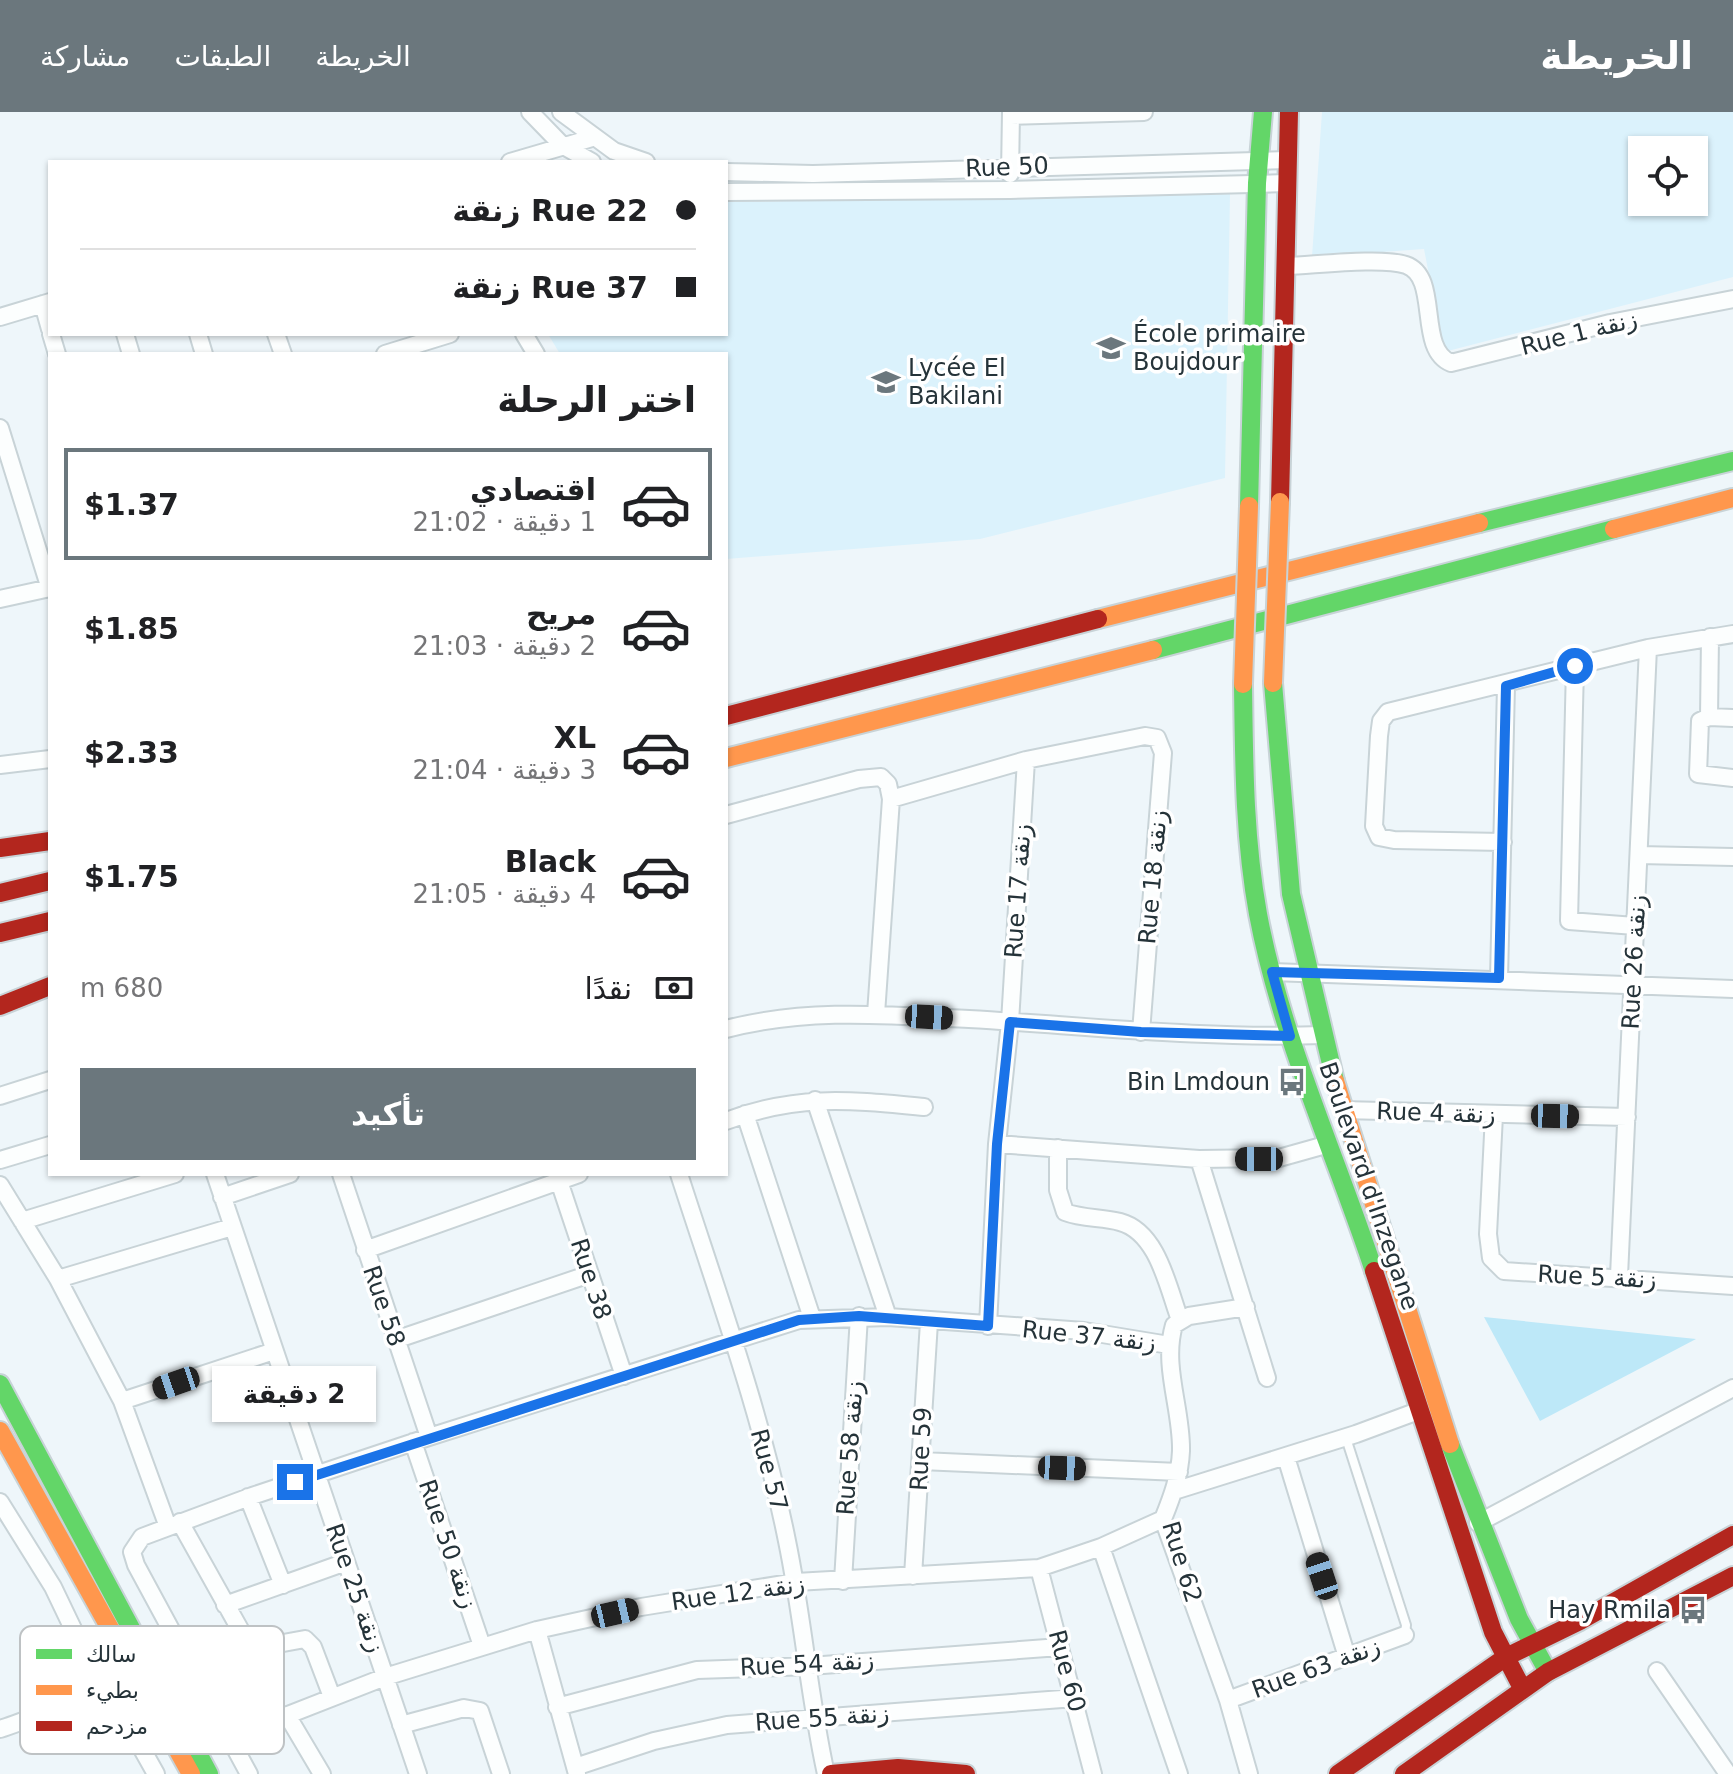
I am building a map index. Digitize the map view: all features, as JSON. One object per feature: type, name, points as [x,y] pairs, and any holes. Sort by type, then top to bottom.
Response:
[{"type":"main road","name":"Boulevard d'Inzegane","points":[[1263,112],[1257,183],[1243,684],[1250,865],[1272,972],[1290,1036],[1493,1632],[1522,1688]]},
{"type":"main road","name":"Boulevard d'Inzegane","points":[[1289,112],[1273,683],[1286,858],[1342,1110],[1436,1406],[1478,1523],[1531,1643],[1548,1672]]},
{"type":"main road","points":[[728,715],[1300,567],[1733,461]]},
{"type":"main road","points":[[728,758],[961,700],[1733,498]]},
{"type":"main road","points":[[0,848],[48,841]]},
{"type":"main road","points":[[0,893],[48,881]]},
{"type":"main road","points":[[0,933],[48,921]]},
{"type":"main road","points":[[0,1006],[48,987]]},
{"type":"main road","points":[[0,1384],[127,1626]]},
{"type":"main road","points":[[0,1431],[109,1626]]},
{"type":"main road","points":[[1338,1774],[1506,1657],[1580,1621],[1733,1535]]},
{"type":"main road","points":[[1404,1774],[1548,1672],[1733,1576]]},
{"type":"main road","points":[[180,1754],[191,1774]]},
{"type":"main road","points":[[198,1754],[209,1774]]},
{"type":"main road","points":[[828,1774],[877,1765],[900,1765],[966,1774]]},
{"type":"street","points":[[530,112],[562,145],[588,160]]},
{"type":"street","points":[[561,112],[592,138],[614,151],[640,160]]},
{"type":"street","points":[[1010,190],[1011,114],[1144,112]]},
{"type":"street","points":[[516,160],[592,138]]},
{"type":"street","name":"Rue 50","points":[[728,172],[813,174],[1288,160]]},
{"type":"street","name":"Rue 50","points":[[728,192],[1010,190],[1287,183]]},
{"type":"street","name":"Rue 1 زنقة","points":[[1287,266],[1396,264],[1414,269],[1422,282],[1434,345],[1445,361],[1458,363],[1610,323],[1733,299]]},
{"type":"street","points":[[0,317],[46,303]]},
{"type":"street","points":[[392,352],[444,336]]},
{"type":"street","points":[[0,428],[3,448],[48,583]]},
{"type":"street","points":[[0,599],[48,589]]},
{"type":"street","points":[[1503,842],[1384,838],[1375,831],[1379,736],[1384,717],[1401,707],[1506,686],[1648,648],[1733,634]]},
{"type":"street","points":[[1709,717],[1710,637]]},
{"type":"street","name":"Rue 26 زنقة","points":[[1619,1276],[1648,648]]},
{"type":"street","points":[[1575,666],[1569,921],[1635,926]]},
{"type":"street","points":[[1499,978],[1506,686]]},
{"type":"street","points":[[1733,718],[1709,717],[1700,721],[1698,774],[1733,778]]},
{"type":"street","name":"Rue 18 زنقة","points":[[1026,760],[1145,736],[1160,741],[1163,753],[1141,1032]]},
{"type":"street","points":[[0,765],[48,759]]},
{"type":"street","points":[[891,799],[1026,760]]},
{"type":"street","name":"Rue 17 زنقة","points":[[988,1326],[997,1144],[1010,1022],[1026,760]]},
{"type":"street","points":[[728,814],[859,779],[884,778],[891,799],[876,1014]]},
{"type":"street","points":[[1639,855],[1733,857]]},
{"type":"street","points":[[1272,972],[1733,989]]},
{"type":"street","points":[[728,1029],[793,1016],[876,1014],[1141,1032],[1323,1035]]},
{"type":"street","points":[[0,1096],[48,1081]]},
{"type":"street","points":[[815,1100],[888,1317]]},
{"type":"street","points":[[728,1120],[766,1106],[815,1100],[924,1107]]},
{"type":"street","name":"Rue 4 زنقة","points":[[1342,1110],[1627,1117]]},
{"type":"street","points":[[745,1114],[812,1318]]},
{"type":"street","name":"Rue 5 زنقة","points":[[1494,1115],[1488,1234],[1491,1258],[1504,1271],[1619,1276],[1733,1286]]},
{"type":"street","points":[[997,1144],[1199,1159],[1279,1158],[1329,1144]]},
{"type":"street","points":[[0,1160],[48,1146]]},
{"type":"street","points":[[1058,1148],[1058,1190],[1065,1212],[1115,1220],[1138,1229],[1157,1259],[1180,1320]]},
{"type":"street","points":[[1199,1159],[1267,1378]]},
{"type":"street","points":[[22,1221],[168,1176]]},
{"type":"street","name":"Rue 25 زنقة","points":[[216,1176],[418,1774]]},
{"type":"street","points":[[222,1197],[284,1176]]},
{"type":"street","name":"Rue 58","points":[[342,1176],[395,1340],[421,1440]]},
{"type":"street","points":[[365,1250],[573,1176]]},
{"type":"street","name":"Rue 57","points":[[680,1176],[734,1338],[796,1582],[810,1666],[813,1719],[828,1774]]},
{"type":"street","name":"Rue 38","points":[[559,1181],[624,1376]]},
{"type":"street","points":[[0,1185],[58,1279],[122,1401],[174,1524],[237,1626]]},
{"type":"street","points":[[58,1279],[232,1227]]},
{"type":"street","points":[[395,1340],[590,1274]]},
{"type":"street","points":[[1169,1345],[1174,1325],[1180,1320],[1246,1307]]},
{"type":"street","name":"Rue 37 زنقة","points":[[169,1626],[132,1552],[135,1544],[174,1524],[734,1338],[812,1318],[859,1316],[1084,1331],[1169,1345]]},
{"type":"street","name":"Rue 58 زنقة","points":[[843,1581],[859,1316]]},
{"type":"street","name":"Rue 59","points":[[913,1576],[929,1322]]},
{"type":"street","name":"Rue 62","points":[[1169,1345],[1180,1430],[1179,1472],[1163,1519],[1228,1700],[1249,1774]]},
{"type":"street","points":[[122,1401],[274,1351]]},
{"type":"street","points":[[1478,1523],[1733,1388]]},
{"type":"street","points":[[1174,1491],[1346,1438],[1418,1411]]},
{"type":"street","name":"Rue 50 زنقة","points":[[421,1440],[482,1646]]},
{"type":"street","points":[[1286,1457],[1347,1657]]},
{"type":"street","points":[[921,1461],[1179,1472]]},
{"type":"street","points":[[248,1497],[283,1585]]},
{"type":"street","points":[[0,1502],[53,1587],[69,1626]]},
{"type":"street","name":"Rue 12 زنقة","points":[[284,1716],[385,1677],[537,1630],[641,1607],[796,1582],[1039,1568],[1101,1547],[1163,1519]]},
{"type":"street","points":[[1101,1547],[1179,1774]]},
{"type":"street","points":[[225,1605],[346,1562]]},
{"type":"street","name":"Rue 60","points":[[1039,1568],[1093,1774]]},
{"type":"street","points":[[537,1630],[576,1770]]},
{"type":"street","name":"Rue 63 زنقة","points":[[1228,1700],[1405,1635]]},
{"type":"street","points":[[284,1643],[305,1639],[313,1647],[332,1697]]},
{"type":"street","name":"Rue 54 زنقة","points":[[557,1707],[697,1670],[810,1666],[1060,1647]]},
{"type":"street","points":[[1657,1671],[1728,1774]]},
{"type":"street","name":"Rue 55 زنقة","points":[[576,1770],[695,1731],[1075,1698]]},
{"type":"street","points":[[401,1725],[464,1708],[480,1711],[501,1774]]},
{"type":"street","points":[[287,1715],[322,1774]]},
{"type":"street","points":[[0,1729],[20,1723]]},
{"type":"street","points":[[145,1754],[156,1774]]},
{"type":"street","points":[[238,1754],[249,1774]]},
{"type":"lane","points":[[1346,1438],[1406,1625],[1405,1635]]},
{"type":"shaded area","points":[[1322,112],[1733,112],[1733,277],[1444,352],[1424,249],[1312,257]]},
{"type":"shaded area","points":[[1230,194],[1225,478],[980,539],[728,559],[728,352],[559,352],[549,336],[728,336],[728,202]]},
{"type":"shaded area","points":[[1484,1317],[1696,1339],[1540,1421]]},
{"type":"traffic: fast","points":[[1249,506],[1257,183],[1263,112]]},
{"type":"traffic: fast","points":[[1479,523],[1733,461]]},
{"type":"traffic: fast","points":[[1153,650],[1614,529]]},
{"type":"traffic: fast","points":[[1273,683],[1291,894],[1335,1081]]},
{"type":"traffic: fast","points":[[1243,684],[1250,856],[1268,960],[1295,1050],[1374,1271]]},
{"type":"traffic: fast","points":[[0,1384],[130,1626]]},
{"type":"traffic: fast","points":[[1450,1444],[1519,1619],[1548,1672]]},
{"type":"traffic: fast","points":[[198,1754],[209,1774]]},
{"type":"traffic: slow","points":[[1614,529],[1733,498]]},
{"type":"traffic: slow","points":[[1273,683],[1280,502]]},
{"type":"traffic: slow","points":[[1243,684],[1249,506]]},
{"type":"traffic: slow","points":[[1098,619],[1479,523]]},
{"type":"traffic: slow","points":[[728,757],[1153,650]]},
{"type":"traffic: slow","points":[[1335,1081],[1450,1444]]},
{"type":"traffic: slow","points":[[0,1431],[109,1626]]},
{"type":"traffic: slow","points":[[180,1754],[191,1774]]},
{"type":"traffic: jam","points":[[1280,502],[1289,112]]},
{"type":"traffic: jam","points":[[728,715],[1098,619]]},
{"type":"traffic: jam","points":[[0,848],[48,841]]},
{"type":"traffic: jam","points":[[0,893],[48,881]]},
{"type":"traffic: jam","points":[[0,933],[48,921]]},
{"type":"traffic: jam","points":[[0,1006],[48,987]]},
{"type":"traffic: jam","points":[[1374,1271],[1493,1632],[1522,1688]]},
{"type":"traffic: jam","points":[[1338,1774],[1506,1657],[1580,1621],[1733,1535]]},
{"type":"traffic: jam","points":[[1404,1774],[1548,1672],[1733,1576]]},
{"type":"traffic: jam","points":[[831,1774],[898,1768],[966,1774]]},
{"type":"place","name":"École primaire Boujdour","points":[[1111,348]]},
{"type":"place","name":"Lycée El Bakilani","points":[[886,382]]},
{"type":"place","name":"Bin Lmdoun","points":[[1292,1082]]},
{"type":"place","name":"Hay Rmila","points":[[1693,1610]]},
{"type":"route","points":[[295,1482],[734,1338],[799,1320],[859,1316],[988,1326],[997,1144],[1010,1022],[1141,1032],[1290,1036],[1272,972],[1499,978],[1506,686],[1575,666]]}]
